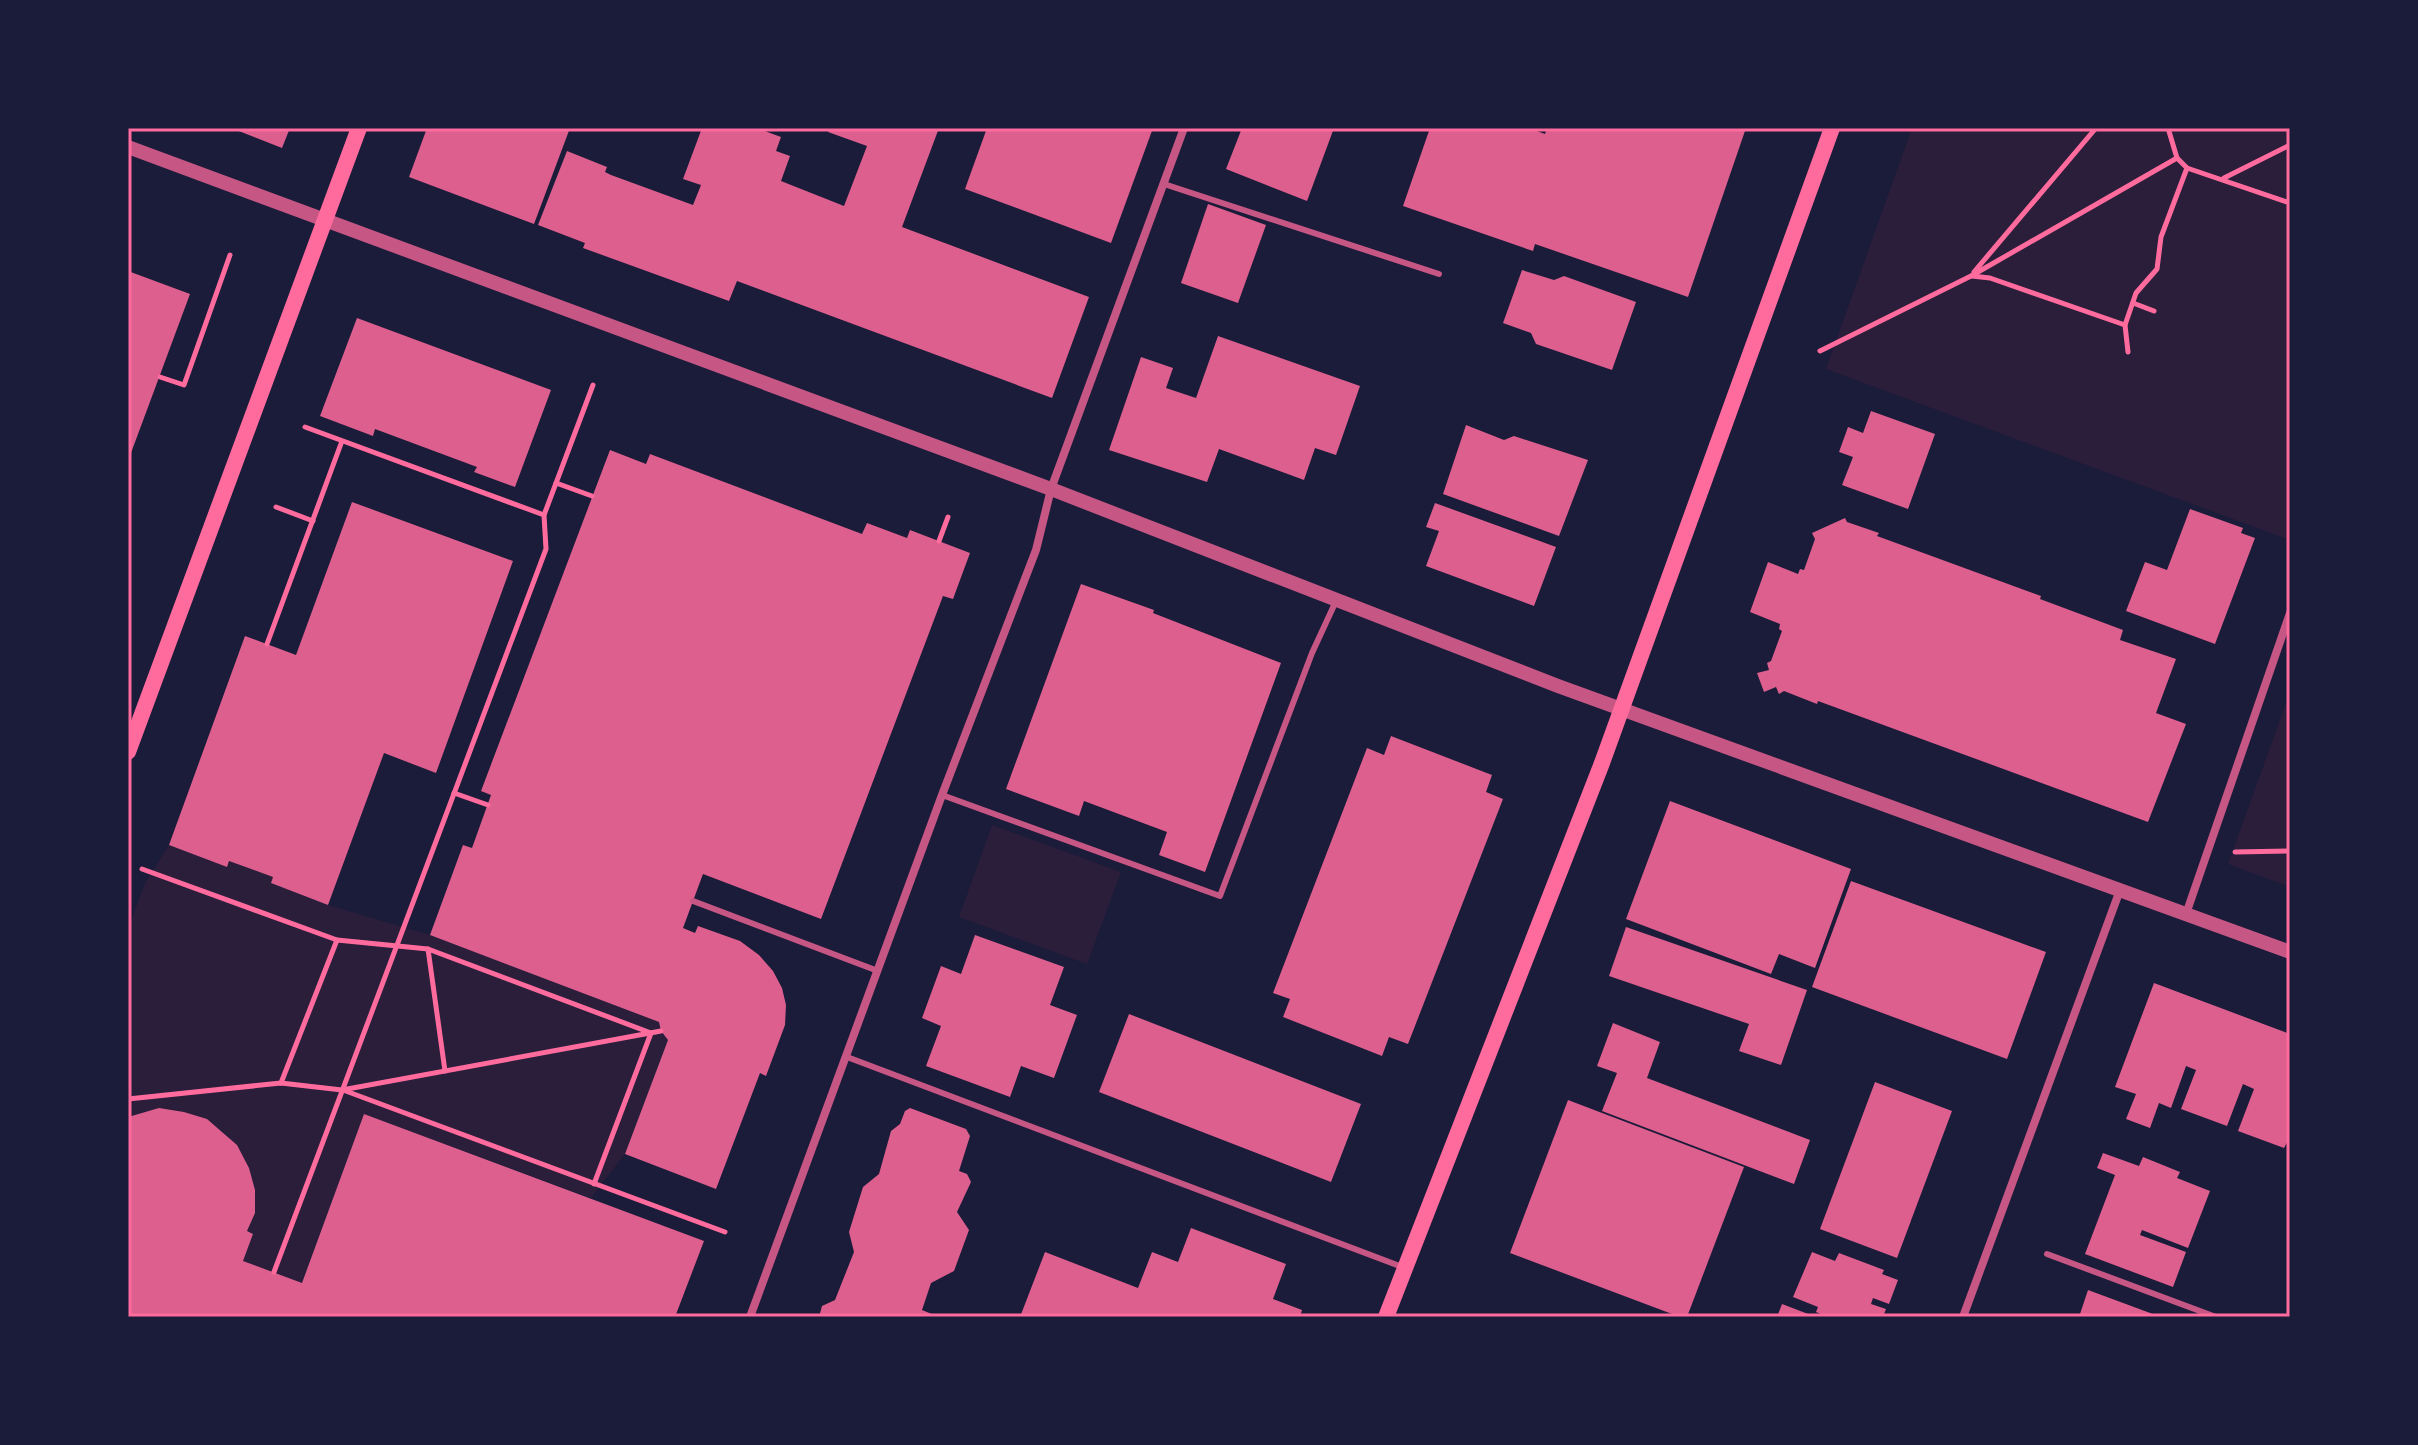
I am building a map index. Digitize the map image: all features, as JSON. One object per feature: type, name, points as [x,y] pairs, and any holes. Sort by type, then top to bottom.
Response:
[{"type":"main road","points":[[128,752],[359,128]]},
{"type":"main road","points":[[1386,1317],[1621,709],[1832,128]]},
{"type":"street","points":[[750,1317],[942,795],[1036,550],[1051,489],[1184,128]]},
{"type":"street","points":[[128,147],[1051,489],[1621,709],[2290,952]]},
{"type":"street","points":[[2186,914],[2290,613]]},
{"type":"street","points":[[1963,1317],[2120,890]]},
{"type":"lane","points":[[1164,184],[1439,274]]},
{"type":"lane","points":[[942,795],[1220,896],[1312,653],[1336,601]]},
{"type":"lane","points":[[693,901],[878,971]]},
{"type":"lane","points":[[847,1057],[1405,1268]]},
{"type":"lane","points":[[2047,1254],[2216,1317]]},
{"type":"path","points":[[1971,276],[2096,128]]},
{"type":"path","points":[[2168,128],[2177,158],[2187,168],[2290,203]]},
{"type":"path","points":[[2223,179],[2290,145]]},
{"type":"path","points":[[1820,351],[1971,276],[2177,158]]},
{"type":"path","points":[[2128,352],[2125,325],[2136,293],[2157,269],[2161,237],[2187,168]]},
{"type":"path","points":[[160,377],[184,385],[230,255]]},
{"type":"path","points":[[1971,276],[1990,278],[2125,325]]},
{"type":"path","points":[[2133,303],[2154,311]]},
{"type":"path","points":[[274,1272],[546,549],[544,515],[593,385]]},
{"type":"path","points":[[305,427],[544,515]]},
{"type":"path","points":[[267,644],[342,441]]},
{"type":"path","points":[[556,483],[592,496]]},
{"type":"path","points":[[276,507],[313,521]]},
{"type":"path","points":[[939,541],[948,517]]},
{"type":"path","points":[[454,793],[488,805]]},
{"type":"path","points":[[2207,852],[2290,851]]},
{"type":"path","points":[[142,869],[337,940],[428,949],[651,1033]]},
{"type":"path","points":[[281,1083],[337,940]]},
{"type":"path","points":[[428,949],[445,1071]]},
{"type":"path","points":[[342,1090],[661,1031]]},
{"type":"path","points":[[594,1184],[651,1033]]},
{"type":"path","points":[[128,1099],[281,1083],[342,1090],[725,1232]]},
{"type":"shaded area","points":[[1912,128],[2290,128],[2290,540],[1826,369]]},
{"type":"shaded area","points":[[2290,692],[2290,887],[2228,864]]},
{"type":"shaded area","points":[[992,825],[1121,872],[1087,964],[959,917]]},
{"type":"shaded area","points":[[169,845],[227,867],[229,861],[273,877],[271,883],[328,905],[430,935],[659,1022],[668,1040],[625,1154],[591,1198],[364,1114],[302,1283],[243,1261],[253,1234],[247,1231],[253,1204],[251,1178],[242,1154],[226,1135],[206,1120],[182,1111],[155,1110],[128,1117],[128,929],[145,883]]},
{"type":"building","points":[[231,128],[290,128],[282,148]]},
{"type":"building","points":[[427,128],[570,128],[534,224],[409,177]]},
{"type":"building","points":[[702,128],[757,128],[781,137],[776,151],[790,156],[781,181],[844,206],[867,146],[828,132],[830,128],[939,128],[902,227],[1089,297],[1052,398],[737,281],[729,301],[583,248],[585,243],[538,225],[567,151],[607,167],[605,172],[611,175],[693,205],[701,185],[683,179]]},
{"type":"building","points":[[987,128],[1153,128],[1111,243],[965,189]]},
{"type":"building","points":[[1242,128],[1334,128],[1307,201],[1226,169]]},
{"type":"building","points":[[1430,128],[1529,128],[1545,134],[1547,128],[1746,128],[1688,297],[1535,244],[1533,251],[1403,206]]},
{"type":"building","points":[[1208,204],[1266,225],[1238,303],[1181,283]]},
{"type":"building","points":[[1522,270],[1554,280],[1564,276],[1636,302],[1612,370],[1536,344],[1531,333],[1503,323]]},
{"type":"building","points":[[128,271],[190,294],[128,461]]},
{"type":"building","points":[[357,318],[551,390],[515,487],[474,472],[477,467],[375,429],[373,436],[320,416]]},
{"type":"building","points":[[1218,336],[1360,386],[1336,455],[1315,448],[1304,480],[1219,449],[1207,482],[1109,450],[1141,357],[1173,368],[1166,388],[1196,398]]},
{"type":"building","points":[[1871,411],[1935,434],[1908,509],[1842,485],[1853,457],[1839,452],[1848,427],[1863,433]]},
{"type":"building","points":[[1466,425],[1504,440],[1514,436],[1588,460],[1559,536],[1443,494]]},
{"type":"building","points":[[610,450],[646,464],[650,454],[862,534],[867,523],[907,538],[910,530],[970,553],[953,599],[943,596],[821,919],[703,874],[683,928],[695,933],[698,926],[740,941],[759,955],[773,971],[786,1005],[785,1025],[766,1076],[760,1073],[716,1189],[625,1154],[668,1040],[659,1022],[430,935],[463,845],[472,848],[491,795],[481,791]]},
{"type":"building","points":[[352,502],[513,561],[436,773],[384,753],[328,905],[271,883],[273,877],[229,861],[227,867],[169,845],[245,636],[296,655]]},
{"type":"building","points":[[1435,503],[1556,547],[1534,606],[1426,566],[1439,531],[1426,527]]},
{"type":"building","points":[[2190,509],[2243,528],[2241,533],[2255,538],[2215,644],[2126,611],[2145,562],[2167,570]]},
{"type":"building","points":[[1845,518],[1847,522],[1879,533],[1877,536],[2041,596],[2040,599],[2123,630],[2120,640],[2176,659],[2156,713],[2186,724],[2148,822],[1818,701],[1817,704],[1784,691],[1779,694],[1776,687],[1764,692],[1757,673],[1769,670],[1767,663],[1771,661],[1782,631],[1780,624],[1750,612],[1768,562],[1798,574],[1800,569],[1804,570],[1815,539],[1812,533]]},
{"type":"building","points":[[1081,584],[1154,610],[1153,613],[1281,663],[1205,872],[1159,855],[1167,832],[1084,801],[1079,816],[1006,789]]},
{"type":"building","points":[[1391,736],[1492,775],[1486,792],[1503,799],[1408,1044],[1389,1037],[1382,1056],[1283,1017],[1290,999],[1273,993],[1367,748],[1384,755]]},
{"type":"building","points":[[1670,801],[1851,869],[1815,968],[1779,954],[1771,974],[1626,919]]},
{"type":"building","points":[[1851,881],[2046,952],[2007,1059],[1812,987]]},
{"type":"building","points":[[1626,927],[1807,990],[1781,1065],[1739,1051],[1749,1024],[1609,976]]},
{"type":"building","points":[[975,935],[1064,967],[1050,1005],[1077,1015],[1054,1078],[1021,1066],[1010,1097],[926,1066],[941,1026],[922,1018],[941,966],[961,974]]},
{"type":"building","points":[[2154,983],[2290,1034],[2290,1137],[2284,1148],[2238,1131],[2254,1089],[2243,1084],[2227,1126],[2181,1109],[2196,1070],[2186,1066],[2171,1108],[2159,1103],[2150,1128],[2126,1119],[2136,1094],[2115,1087]]},
{"type":"building","points":[[1129,1014],[1361,1104],[1331,1182],[1099,1092]]},
{"type":"building","points":[[1613,1023],[1660,1042],[1647,1078],[1810,1140],[1794,1184],[1602,1111],[1617,1073],[1597,1066]]},
{"type":"building","points":[[1875,1082],[1952,1111],[1897,1258],[1820,1229]]},
{"type":"building","points":[[1568,1100],[1744,1167],[1687,1317],[1510,1253]]},
{"type":"building","points":[[159,1108],[207,1119],[237,1145],[249,1168],[255,1190],[255,1213],[247,1231],[253,1234],[243,1261],[302,1283],[364,1114],[704,1241],[675,1317],[128,1317],[128,1117]]},
{"type":"building","points":[[910,1108],[966,1129],[970,1136],[959,1171],[967,1174],[971,1182],[957,1212],[969,1230],[954,1271],[931,1283],[922,1310],[939,1317],[819,1317],[822,1306],[835,1300],[854,1252],[849,1232],[863,1187],[879,1174],[891,1131],[900,1124],[905,1111]]},
{"type":"building","points":[[2103,1153],[2139,1166],[2143,1157],[2180,1172],[2177,1178],[2210,1191],[2188,1248],[2142,1230],[2140,1235],[2186,1252],[2173,1287],[2085,1254],[2115,1175],[2097,1168]]},
{"type":"building","points":[[1191,1228],[1286,1264],[1273,1299],[1302,1310],[1300,1317],[1020,1317],[1045,1252],[1138,1288],[1152,1252],[1178,1262]]},
{"type":"building","points":[[1812,1252],[1835,1261],[1839,1253],[1884,1270],[1882,1274],[1898,1280],[1889,1304],[1873,1298],[1871,1304],[1886,1309],[1883,1317],[1828,1317],[1816,1312],[1818,1307],[1793,1297]]},
{"type":"building","points":[[2088,1290],[2161,1317],[2079,1317]]},
{"type":"building","points":[[1782,1304],[1816,1317],[1777,1317]]}]
